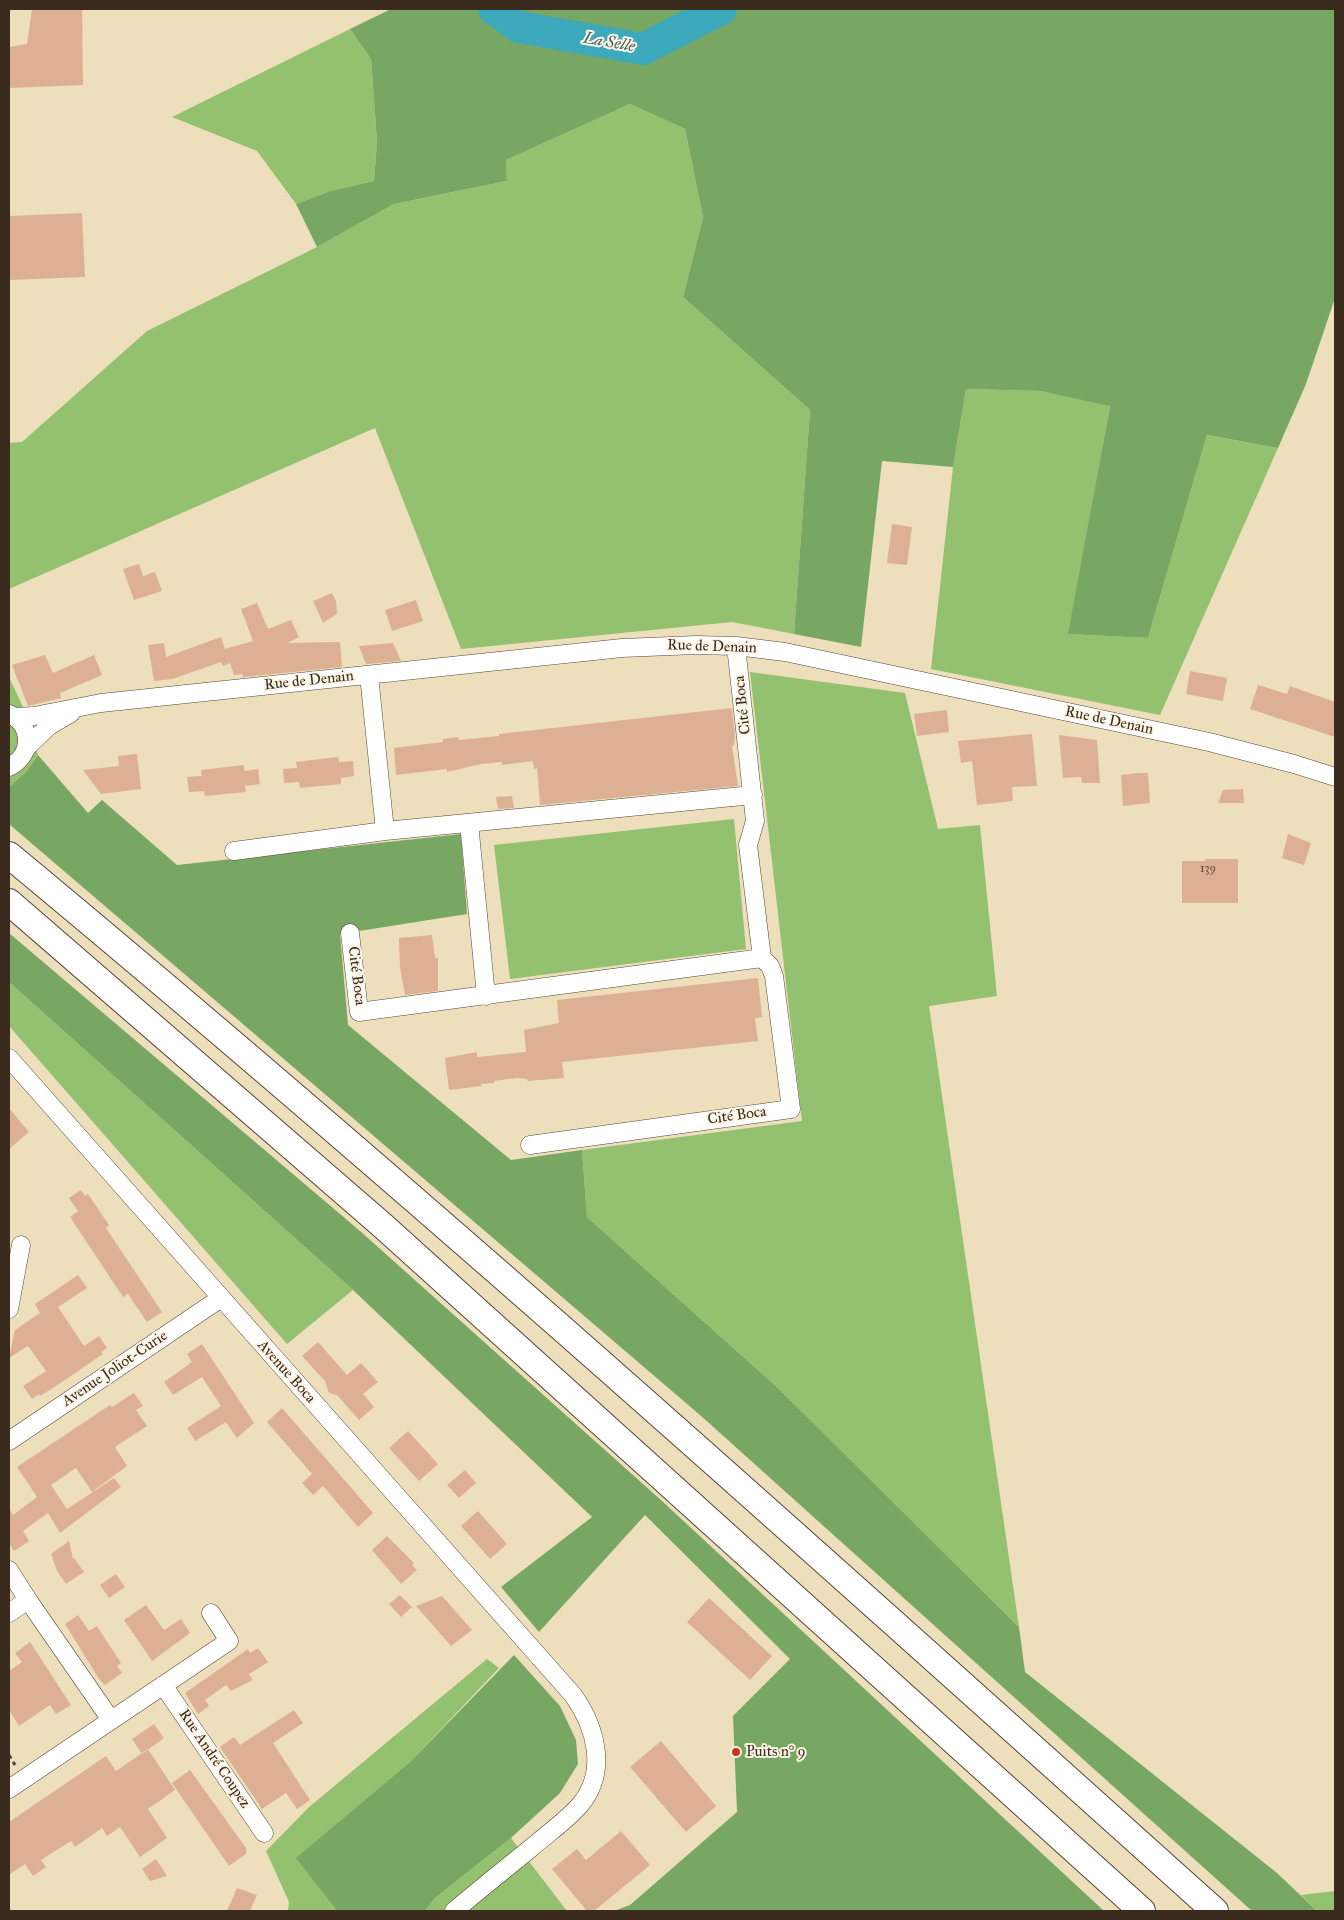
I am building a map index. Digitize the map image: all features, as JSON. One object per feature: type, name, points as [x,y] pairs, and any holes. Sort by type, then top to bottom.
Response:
[{"type":"highway","points":[[9,855],[262,1068],[550,1318],[1215,1911]]},
{"type":"highway","points":[[9,902],[390,1232],[1142,1911]]},
{"type":"street","name":"Rue de Denain","points":[[12,715],[34,716],[78,709],[101,703],[640,646],[736,646],[818,658],[1209,742],[1294,764],[1335,777]]},
{"type":"street","name":"Cité Boca","points":[[530,1145],[790,1109],[774,976],[770,966],[762,958],[748,845],[755,826],[736,646]]},
{"type":"street","points":[[369,675],[385,831]]},
{"type":"street","name":"Rue de Denain","points":[[9,767],[21,758],[27,746],[49,726],[78,709]]},
{"type":"street","points":[[12,715],[26,730],[27,746]]},
{"type":"street","points":[[234,851],[385,831],[753,795]]},
{"type":"street","points":[[469,823],[486,996]]},
{"type":"street","name":"Cité Boca","points":[[350,934],[358,1012],[762,958]]},
{"type":"street","name":"Avenue Boca","points":[[9,1058],[564,1686],[584,1712],[594,1737],[596,1770],[587,1796],[569,1816],[454,1911]]},
{"type":"street","points":[[9,1310],[21,1245]]},
{"type":"street","name":"Avenue Joliot-Curie","points":[[9,1441],[221,1298]]},
{"type":"street","points":[[9,1570],[111,1720]]},
{"type":"street","points":[[9,1613],[28,1600]]},
{"type":"street","points":[[9,1789],[229,1641],[211,1613]]},
{"type":"street","name":"Rue André Coupez","points":[[163,1685],[264,1833]]},
{"type":"green space","points":[[391,9],[1335,9],[1335,298],[1306,384],[1278,448],[1207,435],[1148,638],[1068,634],[1110,406],[1040,391],[966,389],[953,467],[882,461],[861,647],[794,634],[810,410],[683,297],[703,217],[685,129],[630,104],[506,160],[507,181],[394,204],[317,247],[296,204],[330,191],[374,181],[377,142],[371,59],[350,29]]},
{"type":"green space","points":[[350,29],[371,59],[377,142],[374,181],[330,191],[296,204],[257,151],[172,117]]},
{"type":"green space","points":[[630,104],[685,129],[703,217],[683,297],[810,410],[794,634],[732,622],[461,649],[375,428],[9,589],[9,443],[22,442],[147,331],[317,247],[394,204],[507,181],[506,160]]},
{"type":"green space","points":[[966,389],[1040,391],[1110,405],[1069,634],[1148,638],[1207,435],[1278,448],[1160,715],[931,669],[953,467]]},
{"type":"green space","points":[[750,672],[905,693],[938,829],[980,825],[997,996],[929,1006],[1019,1627],[778,1388],[587,1217],[582,1150],[802,1121]]},
{"type":"green space","points":[[9,677],[24,709],[38,755],[26,772],[9,787]]},
{"type":"green space","points":[[38,755],[88,813],[102,800],[177,865],[461,834],[467,914],[340,934],[348,1025],[511,1160],[582,1150],[587,1217],[778,1388],[1019,1627],[1025,1672],[1277,1873],[1317,1911],[1252,1911],[700,1415],[9,824],[9,787],[26,772]]},
{"type":"green space","points":[[734,819],[746,949],[510,979],[494,845]]},
{"type":"green space","points":[[9,933],[360,1231],[662,1501],[1104,1911],[614,1911],[630,1905],[737,1812],[733,1716],[790,1659],[645,1515],[539,1632],[501,1587],[592,1517],[353,1290],[9,982]]},
{"type":"green space","points":[[9,982],[353,1290],[287,1344],[9,1026]]},
{"type":"green space","points":[[514,1655],[560,1706],[576,1740],[578,1764],[560,1793],[511,1838],[435,1898],[425,1911],[337,1911],[296,1858],[410,1762]]},
{"type":"green space","points":[[487,1659],[499,1668],[410,1762],[297,1858],[337,1911],[288,1911],[289,1902],[266,1851],[309,1807]]},
{"type":"green space","points":[[511,1838],[567,1911],[425,1911],[435,1898]]},
{"type":"green space","points":[[1335,1891],[1335,1911],[1317,1911],[1301,1895]]},
{"type":"building","points":[[32,9],[82,9],[83,85],[9,88],[9,47],[27,44]]},
{"type":"building","points":[[82,213],[85,277],[9,280],[9,216]]},
{"type":"building","points":[[892,524],[912,527],[907,565],[887,563]]},
{"type":"building","points":[[139,564],[143,576],[155,572],[162,591],[134,600],[123,569]]},
{"type":"building","points":[[332,593],[336,601],[337,614],[323,623],[313,601]]},
{"type":"building","points":[[416,600],[423,621],[392,631],[385,610]]},
{"type":"building","points":[[257,603],[268,629],[291,620],[299,637],[288,643],[340,642],[342,667],[243,677],[242,674],[234,675],[230,663],[223,666],[221,662],[172,679],[154,681],[148,645],[164,643],[166,657],[221,637],[225,649],[253,641],[241,609]]},
{"type":"building","points":[[393,643],[401,661],[366,664],[359,646]]},
{"type":"building","points":[[45,655],[53,673],[94,655],[102,675],[60,693],[61,698],[28,706],[12,665]]},
{"type":"building","points":[[1190,671],[1227,678],[1223,701],[1186,694]]},
{"type":"building","points":[[1258,685],[1287,694],[1290,686],[1335,702],[1335,737],[1250,709]]},
{"type":"building","points":[[732,708],[735,736],[734,745],[732,746],[738,786],[540,805],[537,768],[534,769],[533,761],[502,765],[502,762],[481,764],[447,772],[447,769],[396,775],[394,748],[443,742],[443,739],[458,737],[459,740],[499,736],[499,734]]},
{"type":"building","points":[[947,710],[949,732],[917,736],[914,714]]},
{"type":"building","points":[[1032,734],[1037,786],[1012,787],[1013,801],[977,805],[972,761],[961,763],[958,741]]},
{"type":"building","points":[[1059,735],[1097,740],[1100,783],[1082,783],[1081,777],[1063,778]]},
{"type":"building","points":[[137,754],[141,789],[101,794],[83,770],[119,766],[118,756]]},
{"type":"building","points":[[338,757],[339,762],[353,761],[354,776],[341,778],[341,784],[300,788],[299,782],[284,783],[283,769],[297,768],[296,762]]},
{"type":"building","points":[[244,765],[244,771],[258,769],[260,784],[245,786],[246,792],[205,796],[204,791],[189,792],[187,777],[202,776],[201,770]]},
{"type":"building","points":[[1148,773],[1150,803],[1123,806],[1121,775]]},
{"type":"building","points":[[1243,789],[1244,803],[1218,803],[1223,790]]},
{"type":"building","points":[[512,796],[514,808],[498,809],[496,797]]},
{"type":"building","points":[[1288,834],[1311,843],[1304,865],[1282,858]]},
{"type":"building","points":[[1205,859],[1238,859],[1238,903],[1182,903],[1182,861],[1205,861]]},
{"type":"building","points":[[432,935],[435,958],[438,958],[438,991],[405,995],[400,968],[399,938]]},
{"type":"building","points":[[758,978],[762,1017],[755,1018],[758,1041],[562,1062],[564,1078],[528,1081],[527,1079],[516,1078],[494,1081],[494,1083],[481,1084],[481,1086],[449,1090],[445,1058],[477,1052],[477,1057],[526,1052],[524,1030],[559,1023],[557,1000]]},
{"type":"building","points":[[9,1108],[29,1132],[9,1149]]},
{"type":"building","points":[[81,1190],[85,1196],[88,1194],[109,1225],[106,1228],[162,1312],[147,1322],[128,1294],[123,1297],[70,1217],[78,1211],[69,1198]]},
{"type":"building","points":[[78,1275],[87,1288],[58,1307],[84,1346],[99,1336],[107,1348],[101,1352],[103,1354],[56,1386],[32,1399],[23,1386],[46,1371],[28,1346],[9,1358],[15,1330],[40,1313],[35,1304]]},
{"type":"building","points":[[318,1342],[347,1375],[361,1363],[378,1382],[363,1394],[374,1407],[359,1420],[337,1395],[329,1393],[325,1381],[302,1356]]},
{"type":"building","points":[[202,1344],[254,1423],[237,1438],[226,1422],[195,1441],[187,1428],[221,1406],[202,1377],[173,1395],[164,1382],[192,1362],[187,1354]]},
{"type":"building","points":[[134,1393],[143,1406],[136,1410],[147,1426],[115,1447],[127,1466],[92,1492],[76,1468],[51,1485],[67,1509],[114,1478],[121,1487],[60,1533],[48,1513],[23,1531],[29,1541],[14,1551],[9,1543],[9,1508],[13,1515],[37,1497],[17,1467],[110,1405],[112,1407]]},
{"type":"building","points":[[282,1408],[373,1513],[358,1527],[323,1486],[313,1495],[302,1483],[312,1474],[267,1422]]},
{"type":"building","points":[[408,1431],[438,1464],[419,1481],[389,1448]]},
{"type":"building","points":[[465,1470],[476,1483],[459,1498],[447,1485]]},
{"type":"building","points":[[478,1511],[507,1544],[490,1559],[461,1526]]},
{"type":"building","points":[[387,1536],[414,1563],[412,1565],[417,1570],[401,1584],[372,1550]]},
{"type":"building","points":[[69,1541],[73,1559],[84,1572],[66,1584],[57,1571],[51,1554]]},
{"type":"building","points":[[116,1574],[125,1587],[109,1598],[100,1585]]},
{"type":"building","points":[[400,1595],[412,1607],[401,1617],[389,1604]]},
{"type":"building","points":[[442,1596],[472,1630],[451,1646],[416,1606]]},
{"type":"building","points":[[709,1598],[772,1656],[750,1680],[687,1622]]},
{"type":"building","points":[[146,1605],[164,1630],[181,1619],[190,1633],[152,1661],[124,1620]]},
{"type":"building","points":[[78,1615],[89,1631],[97,1626],[121,1663],[117,1666],[122,1673],[105,1685],[99,1679],[65,1624]]},
{"type":"building","points":[[30,1642],[71,1705],[56,1714],[50,1705],[19,1726],[9,1710],[9,1671],[22,1662],[15,1653]]},
{"type":"building","points":[[258,1648],[268,1662],[249,1674],[253,1680],[231,1691],[226,1685],[205,1700],[209,1706],[198,1714],[185,1693],[248,1649],[250,1653]]},
{"type":"building","points":[[294,1710],[303,1723],[273,1743],[310,1800],[297,1809],[286,1793],[262,1809],[220,1747],[234,1737],[240,1745]]},
{"type":"building","points":[[154,1724],[164,1738],[142,1754],[132,1739]]},
{"type":"building","points":[[661,1741],[716,1806],[686,1832],[630,1767]]},
{"type":"building","points":[[148,1749],[175,1790],[148,1809],[167,1838],[140,1857],[120,1827],[107,1836],[102,1828],[75,1847],[71,1841],[41,1860],[46,1867],[33,1876],[25,1864],[9,1875],[9,1822],[106,1756],[116,1771]]},
{"type":"building","points":[[190,1770],[246,1848],[246,1854],[229,1866],[172,1783]]},
{"type":"building","points":[[621,1831],[650,1865],[594,1911],[587,1911],[552,1869],[577,1849],[586,1860]]},
{"type":"building","points":[[156,1859],[167,1876],[150,1881],[142,1869]]},
{"type":"building","points":[[237,1888],[257,1895],[250,1911],[227,1911]]},
{"type":"waterway","name":"La Selle","points":[[494,9],[519,27],[643,49],[721,9]]},
{"type":"place","name":"Puits n° 9","points":[[736,1752]]}]
